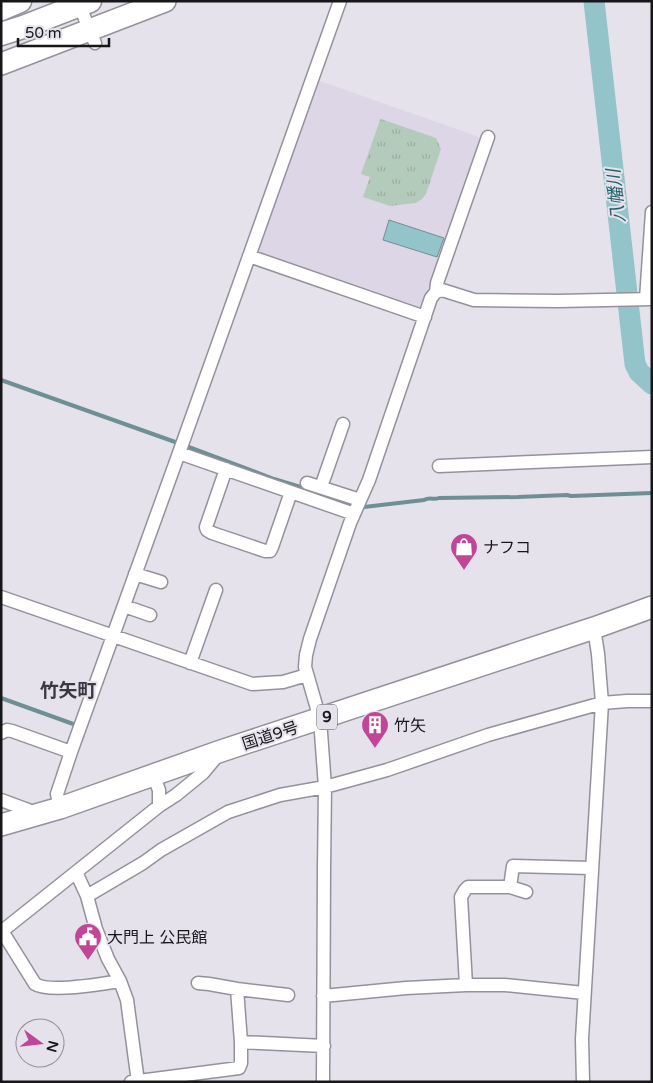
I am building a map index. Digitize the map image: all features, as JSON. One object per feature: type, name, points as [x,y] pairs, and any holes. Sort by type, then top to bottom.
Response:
[{"type":"highway","points":[[1,9],[20,1]]},
{"type":"highway","points":[[1,34],[23,27],[86,18],[165,1]]},
{"type":"highway","points":[[1,30],[86,18]]},
{"type":"highway","points":[[1,64],[86,18]]},
{"type":"highway","name":"国道9号","points":[[1,825],[60,808],[221,751],[594,628],[652,607]]},
{"type":"street","points":[[60,808],[57,794],[71,752],[340,1]]},
{"type":"street","points":[[436,292],[437,283],[488,137]]},
{"type":"street","points":[[323,1082],[326,787],[320,719],[305,666],[306,655],[357,507],[369,480],[431,298],[436,292],[442,290],[474,300],[649,299],[652,212]]},
{"type":"street","points":[[249,256],[425,317]]},
{"type":"street","points":[[320,487],[343,424]]},
{"type":"street","points":[[181,448],[226,469],[291,492],[357,507]]},
{"type":"street","points":[[439,466],[652,457]]},
{"type":"street","points":[[226,469],[206,527],[209,532],[270,551],[291,492]]},
{"type":"street","points":[[307,483],[320,487],[357,507]]},
{"type":"street","points":[[135,574],[160,582]]},
{"type":"street","points":[[190,663],[216,590]]},
{"type":"street","points":[[1,597],[252,684],[282,682],[307,675]]},
{"type":"street","points":[[124,606],[150,615]]},
{"type":"street","points":[[583,1082],[584,993],[602,703],[594,628]]},
{"type":"street","points":[[87,896],[228,812],[280,796],[326,787],[387,770],[488,735],[602,703],[652,701]]},
{"type":"street","points":[[1,733],[8,730],[12,731],[71,752]]},
{"type":"street","points":[[120,981],[89,986],[38,986],[2,932],[203,773],[221,751]]},
{"type":"street","points":[[153,775],[159,790],[159,806]]},
{"type":"street","points":[[1,800],[28,810],[33,816]]},
{"type":"street","points":[[510,888],[513,866],[591,868]]},
{"type":"street","points":[[76,872],[87,896],[96,930],[108,960],[120,981],[126,1000],[136,1081],[239,1068],[241,1063],[241,1042],[237,989]]},
{"type":"street","points":[[466,985],[461,896],[468,888],[510,888],[526,892]]},
{"type":"street","points":[[198,983],[288,995]]},
{"type":"street","points":[[323,996],[406,988],[466,985],[505,985],[584,993]]},
{"type":"street","points":[[241,1042],[324,1046]]},
{"type":"shaded area","points":[[316,80],[482,138],[483,140],[421,310],[256,250]]},
{"type":"green space","points":[[381,119],[436,138],[441,149],[426,194],[416,203],[390,206],[363,197],[370,177],[361,174]]},
{"type":"water","points":[[389,220],[444,238],[437,257],[383,240]]},
{"type":"waterway","name":"八幡川","points":[[594,1],[635,364],[639,372],[652,384]]},
{"type":"waterway","points":[[1,380],[274,479],[307,489]]},
{"type":"waterway","points":[[359,506],[439,498],[652,493]]},
{"type":"waterway","points":[[1,698],[76,725]]},
{"type":"place","name":"ナフコ","points":[[464,571]]},
{"type":"place","name":"竹矢","points":[[375,749]]},
{"type":"place","name":"大門上 公民館","points":[[88,961]]},
{"type":"district","name":"竹矢町","points":[[68,690]]}]
